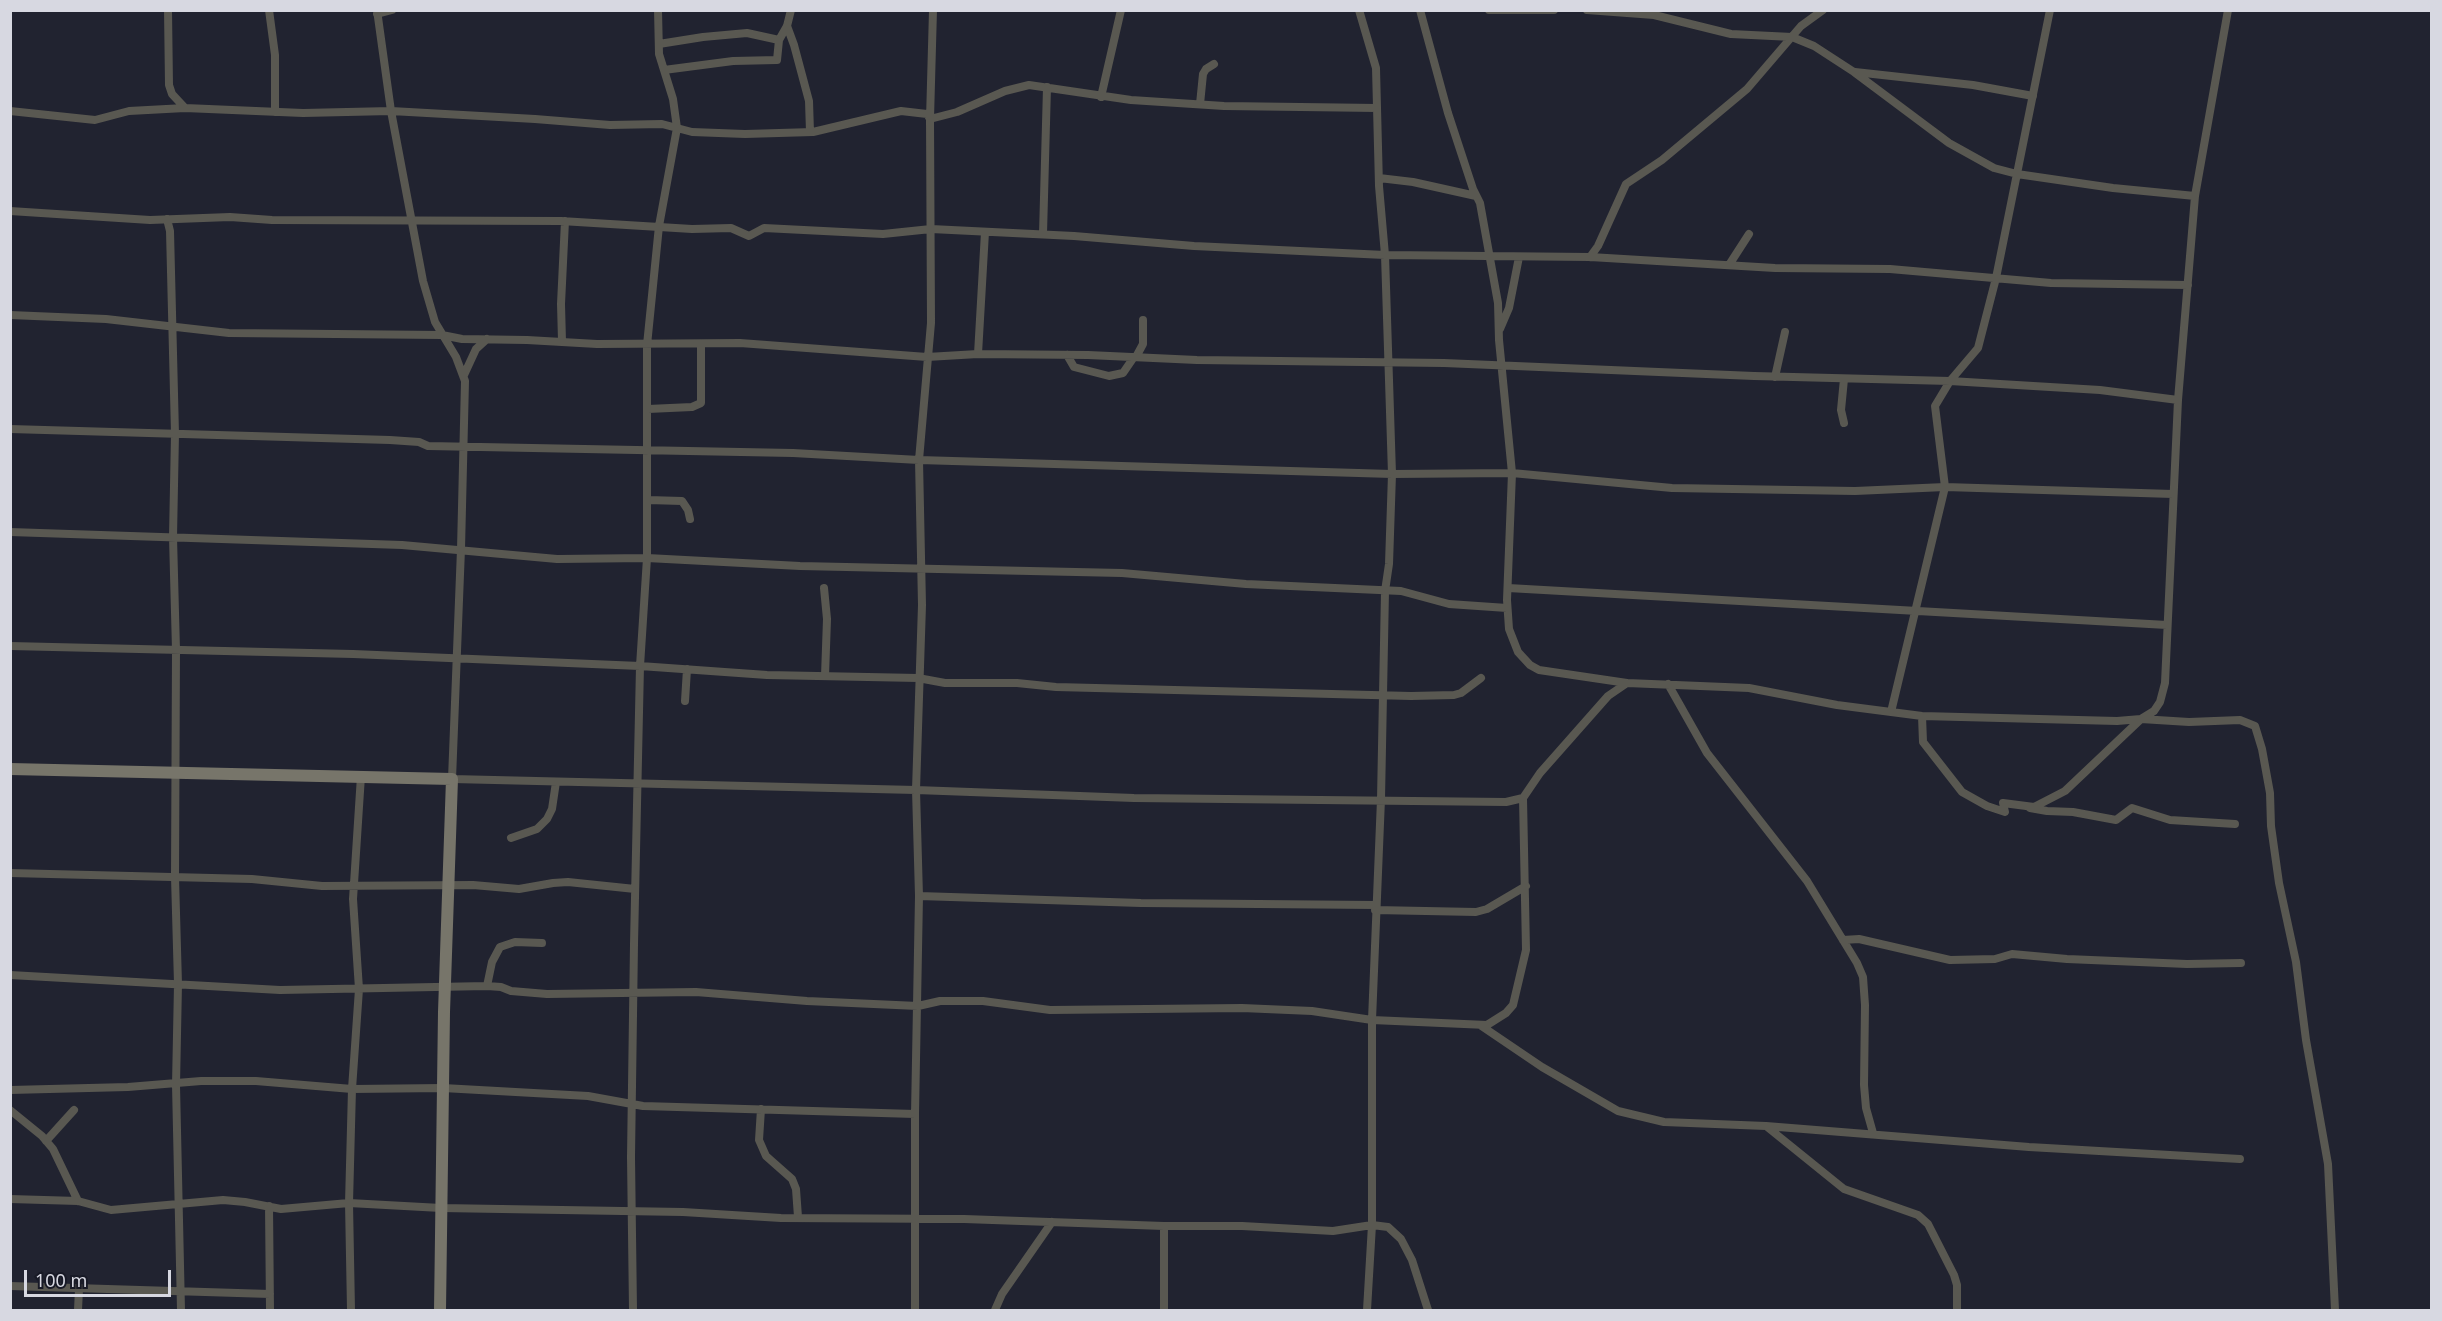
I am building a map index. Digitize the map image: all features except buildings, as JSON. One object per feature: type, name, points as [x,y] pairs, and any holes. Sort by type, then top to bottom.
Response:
[{"type":"street","points":[[168,10],[169,85],[172,94],[185,108]]},
{"type":"street","points":[[269,10],[275,55],[275,112]]},
{"type":"street","points":[[392,10],[377,12],[391,111],[412,219],[428,299],[442,335],[464,375]]},
{"type":"street","points":[[633,1311],[634,889],[640,666],[647,558],[647,345],[658,226],[677,128],[659,44],[658,10]]},
{"type":"street","points":[[664,70],[733,61],[777,60],[778,40],[787,26],[791,10]]},
{"type":"street","points":[[915,1311],[915,1114],[919,896],[916,790],[921,569],[919,460],[931,323],[930,119],[933,10]]},
{"type":"street","points":[[1101,97],[1121,10]]},
{"type":"street","points":[[1359,10],[1374,61],[1385,255],[1392,474],[1389,564],[1385,591],[1381,799],[1372,1020],[1372,1225],[1367,1311]]},
{"type":"street","points":[[1420,10],[1448,112],[1480,203],[1498,303],[1501,364],[1512,473],[1507,608],[1513,642],[1530,665],[1539,670],[1627,683],[1749,688],[1837,705],[1922,716],[2141,719],[2189,722],[2241,720],[2255,726],[2262,749],[2270,793],[2271,826],[2279,883],[2295,962],[2328,1164],[2335,1311]]},
{"type":"street","points":[[1489,10],[1554,10]]},
{"type":"street","points":[[1587,10],[1654,15],[1731,34],[1792,37],[1814,46],[1854,72],[1908,114],[1976,159],[1994,168],[2017,174],[2113,188],[2195,196]]},
{"type":"street","points":[[1590,257],[1598,246],[1626,184],[1657,164],[1747,89],[1801,26],[1823,10]]},
{"type":"street","points":[[1891,712],[1945,487],[1935,406],[1950,381],[1978,348],[1996,278],[2050,10]]},
{"type":"street","points":[[2003,803],[2034,807],[2066,790],[2141,719],[2154,711],[2160,702],[2165,683],[2178,400],[2195,196],[2228,10]]},
{"type":"street","points":[[787,26],[809,101],[810,132]]},
{"type":"street","points":[[659,44],[747,33],[778,40]]},
{"type":"street","points":[[1200,104],[1203,74],[1214,64]]},
{"type":"street","points":[[1854,72],[1973,85],[2033,96]]},
{"type":"street","points":[[930,119],[957,112],[1020,87],[1047,87],[1101,97],[1200,104],[1377,108]]},
{"type":"street","points":[[1043,234],[1047,87]]},
{"type":"street","points":[[10,111],[95,120],[129,111],[185,108],[275,112],[391,111],[535,118],[610,126],[662,124],[692,132],[712,134],[810,132],[901,111],[927,114],[930,119]]},
{"type":"street","points":[[1379,178],[1413,182],[1476,196]]},
{"type":"street","points":[[10,211],[120,219],[230,217],[272,220],[412,219],[565,222],[731,228],[749,236],[764,228],[883,234],[931,229],[1043,234],[1194,246],[1385,255],[1590,257],[1729,265],[1890,269],[2051,283],[2188,285]]},
{"type":"street","points":[[167,219],[170,231],[169,273],[173,326],[175,434],[173,537],[176,650],[175,877],[178,984],[176,1085],[181,1311]]},
{"type":"street","points":[[562,341],[561,304],[565,222]]},
{"type":"street","points":[[978,354],[984,232]]},
{"type":"street","points":[[1729,265],[1749,234]]},
{"type":"street","points":[[1499,333],[1509,308],[1519,257]]},
{"type":"street","points":[[10,315],[106,319],[229,333],[442,335],[458,339],[562,341],[584,344],[740,343],[927,357],[978,354],[1067,355],[1501,364],[1775,377],[1950,381],[2100,390],[2178,400]]},
{"type":"street","points":[[1067,355],[1074,367],[1109,376],[1123,373],[1143,344],[1143,320]]},
{"type":"street","points":[[1775,377],[1785,332]]},
{"type":"street","points":[[441,1311],[447,885],[461,549],[464,375],[476,349],[487,339]]},
{"type":"street","points":[[648,409],[692,407],[701,403],[701,344]]},
{"type":"street","points":[[1844,379],[1841,410],[1844,423]]},
{"type":"street","points":[[10,429],[390,440],[419,442],[428,446],[793,453],[919,460],[1392,474],[1512,473],[1672,488],[1855,491],[1945,487],[2173,495]]},
{"type":"street","points":[[648,500],[682,501],[688,510],[690,519]]},
{"type":"street","points":[[10,532],[246,538],[461,549],[557,559],[647,558],[800,566],[1122,573],[1246,584],[1406,592],[1449,604],[1507,608]]},
{"type":"street","points":[[824,588],[827,619],[825,676]]},
{"type":"street","points":[[1508,588],[2167,626]]},
{"type":"street","points":[[10,646],[258,650],[825,676],[918,678],[945,683],[1017,683],[1056,687],[1382,696],[1461,693],[1481,678]]},
{"type":"street","points":[[685,701],[687,669]]},
{"type":"street","points":[[10,769],[176,771],[638,785],[916,790],[1134,798],[1506,802],[1523,798],[1540,773],[1608,696],[1627,683]]},
{"type":"street","points":[[1668,684],[1707,753],[1807,881],[1863,977],[1865,1005],[1863,1085],[1873,1133]]},
{"type":"street","points":[[1922,716],[1923,742],[1962,792],[1987,806],[2005,812],[2003,803]]},
{"type":"street","points":[[351,1311],[349,1203],[352,1089],[359,989],[354,918],[361,776]]},
{"type":"street","points":[[511,838],[537,829],[547,819],[552,809],[556,782]]},
{"type":"street","points":[[10,975],[280,990],[487,986],[547,994],[696,992],[824,1002],[918,1006],[946,1000],[1000,1002],[1026,1008],[1050,1010],[1242,1008],[1312,1011],[1372,1020],[1480,1025],[1498,1019],[1513,1005],[1526,950],[1523,798]]},
{"type":"street","points":[[2003,803],[2116,820],[2132,808],[2170,820],[2235,824]]},
{"type":"street","points":[[10,873],[252,879],[290,885],[355,887],[447,885],[519,889],[568,882],[634,889]]},
{"type":"street","points":[[919,896],[1376,907],[1476,912],[1487,909],[1526,886]]},
{"type":"street","points":[[1843,940],[1859,939],[1950,960],[1995,959],[2012,954],[2067,959],[2187,964],[2241,963]]},
{"type":"street","points":[[487,986],[492,962],[500,947],[515,942],[542,943]]},
{"type":"street","points":[[1480,1025],[1542,1067],[1618,1111],[1664,1122],[1766,1126],[2029,1147],[2240,1159]]},
{"type":"street","points":[[10,1090],[176,1085],[201,1081],[256,1081],[352,1089],[443,1088],[588,1096],[632,1104],[915,1114]]},
{"type":"street","points":[[761,1109],[758,1134],[762,1149],[792,1179],[796,1189],[798,1217]]},
{"type":"street","points":[[10,1110],[17,1113],[46,1141],[61,1164],[78,1201]]},
{"type":"street","points":[[46,1141],[74,1110]]},
{"type":"street","points":[[1766,1126],[1844,1189],[1912,1213],[1924,1220],[1958,1285],[1957,1311]]},
{"type":"street","points":[[10,1199],[78,1201],[111,1210],[180,1202],[223,1200],[293,1209],[349,1203],[441,1209],[632,1211],[1164,1226],[1242,1226],[1334,1231],[1372,1225],[1388,1227],[1401,1239],[1412,1260],[1428,1311]]},
{"type":"street","points":[[269,1206],[270,1311]]},
{"type":"street","points":[[995,1311],[1002,1294],[1052,1222]]},
{"type":"street","points":[[1164,1226],[1164,1311]]},
{"type":"street","points":[[10,1286],[270,1294]]},
{"type":"street","points":[[78,1311],[79,1289]]}]
